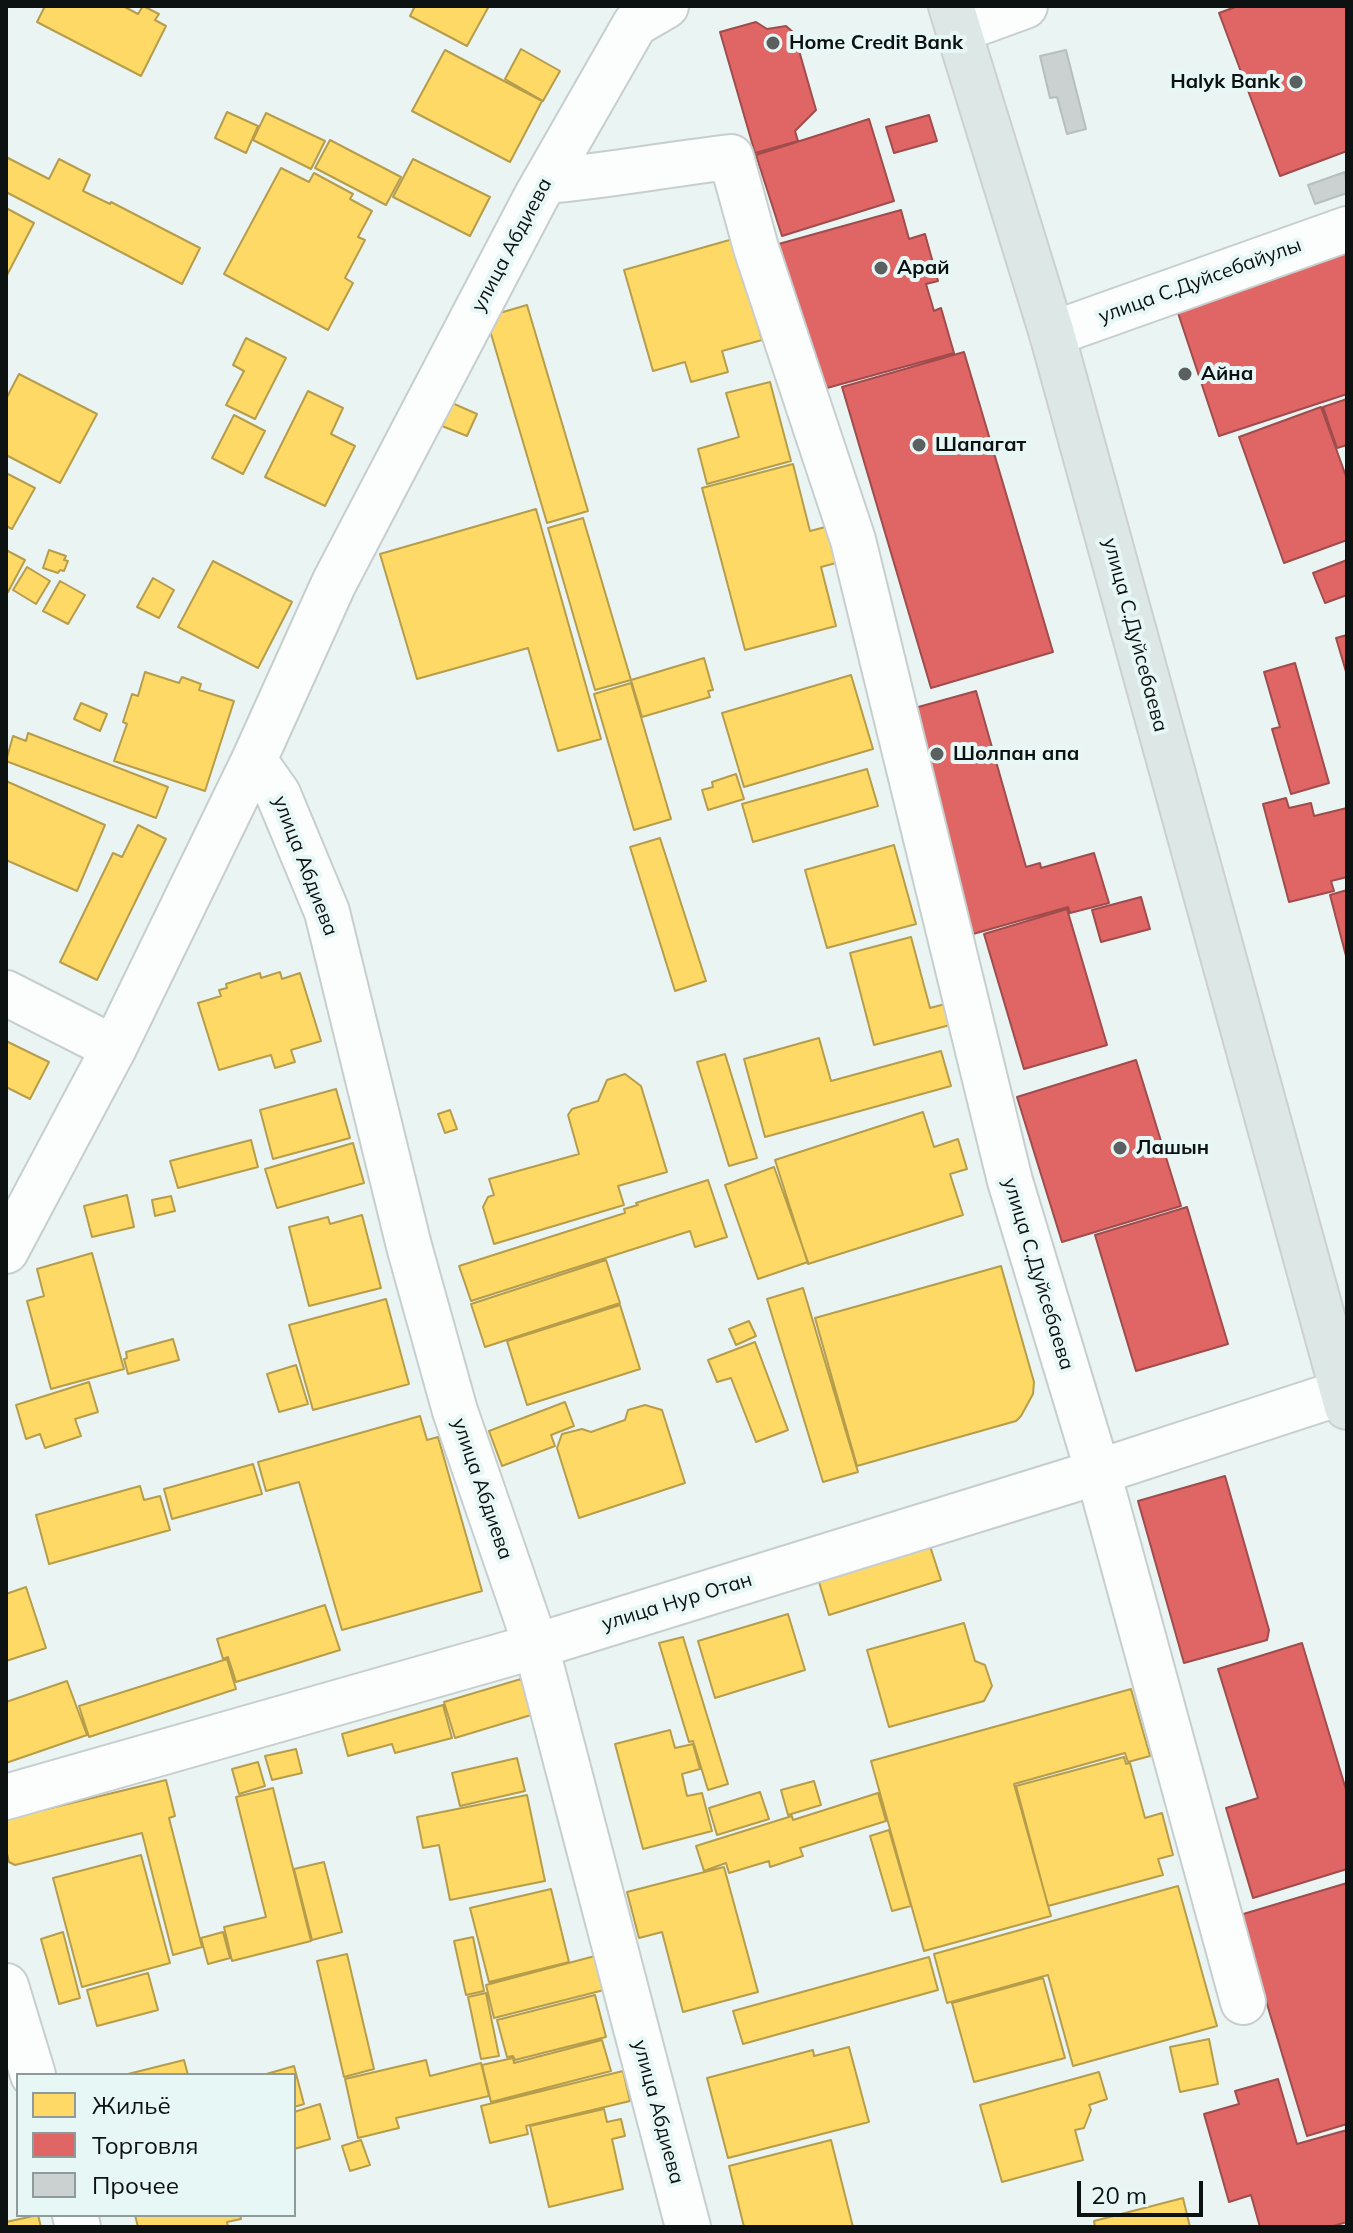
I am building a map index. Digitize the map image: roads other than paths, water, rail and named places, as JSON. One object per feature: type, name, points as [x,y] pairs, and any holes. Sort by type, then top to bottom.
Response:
[{"type":"main road","name":"улица С.Дуйсебаева","points":[[955,18],[1052,334],[1345,1400]]},
{"type":"street","name":"улица Абдиева","points":[[6,1251],[114,1048],[254,760],[334,583],[546,181],[635,24],[666,6]]},
{"type":"street","points":[[955,18],[1025,6]]},
{"type":"street","name":"улица С.Дуйсебаева","points":[[546,181],[610,176],[731,157],[756,248],[853,540],[1010,1181],[1098,1472],[1243,2002]]},
{"type":"street","name":"улица С.Дуйсебайулы","points":[[1052,334],[1347,229]]},
{"type":"street","name":"улица Абдиева","points":[[254,760],[278,794],[327,912],[409,1246],[451,1396],[536,1646],[688,2227]]},
{"type":"street","points":[[6,993],[114,1048]]},
{"type":"street","name":"улица Нур Отан","points":[[6,1797],[536,1646],[1098,1472],[1345,1400]]},
{"type":"street","points":[[6,1986],[32,2073]]},
{"type":"place","name":"Home Credit Bank","points":[[773,43]]},
{"type":"place","name":"Halyk Bank","points":[[1296,82]]},
{"type":"place","name":"Арай","points":[[881,268]]},
{"type":"place","name":"Айна","points":[[1185,374]]},
{"type":"place","name":"Шапагат","points":[[919,445]]},
{"type":"place","name":"Шолпан апа","points":[[937,754]]},
{"type":"place","name":"Лашын","points":[[1120,1148]]}]
